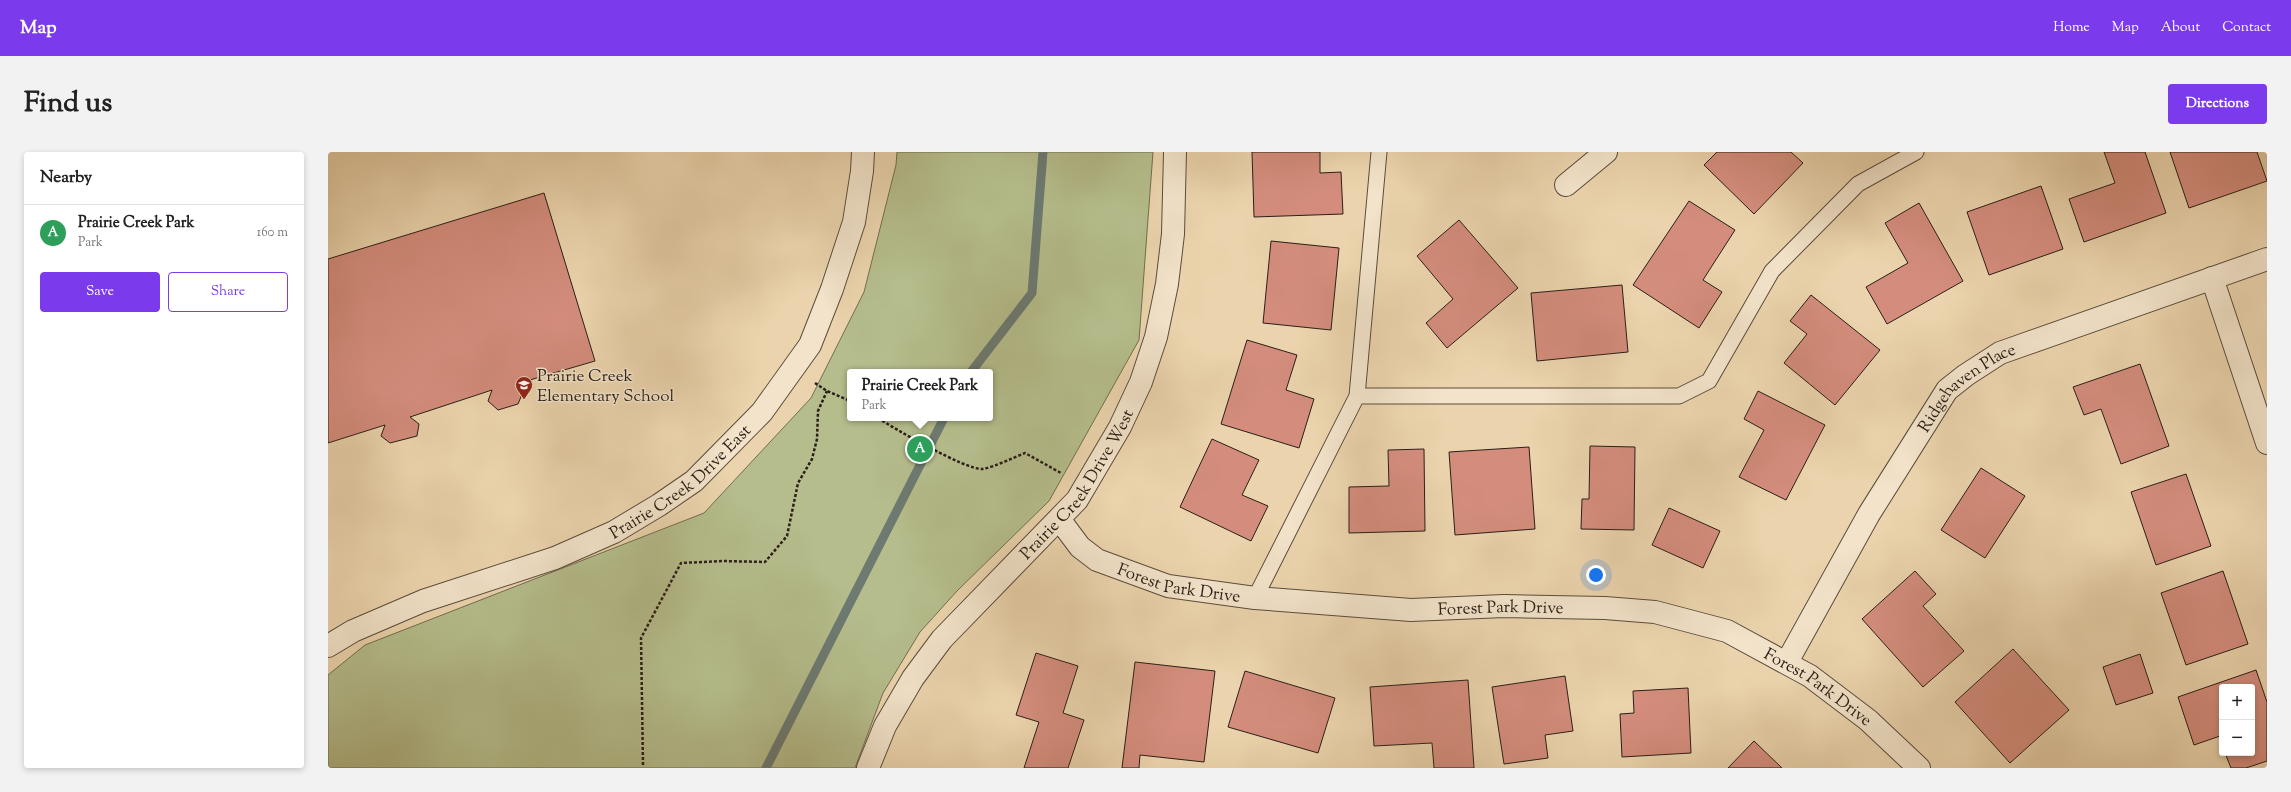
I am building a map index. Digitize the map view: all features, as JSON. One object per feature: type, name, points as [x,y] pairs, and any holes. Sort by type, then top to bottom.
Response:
[{"type":"street","name":"Prairie Creek Drive East","points":[[328,646],[353,631],[423,601],[561,555],[614,532],[659,505],[694,481],[762,412],[810,344],[832,289],[854,222],[862,171],[863,152]]},
{"type":"street","name":"Prairie Creek Drive West","points":[[868,768],[885,726],[913,678],[942,639],[1077,500],[1120,427],[1141,382],[1156,337],[1167,284],[1173,234],[1175,152]]},
{"type":"street","points":[[1566,185],[1606,152]]},
{"type":"street","name":"Ridgehaven Place","points":[[1787,662],[1869,514],[1947,390],[1966,375],[2000,353],[2267,259]]},
{"type":"street","points":[[2212,278],[2267,443]]},
{"type":"street","name":"Forest Park Drive","points":[[1059,519],[1080,547],[1097,560],[1168,586],[1255,598],[1411,610],[1504,606],[1605,608],[1655,612],[1727,631],[1787,662],[1810,676],[1868,720],[1919,768]]},
{"type":"lane","points":[[1255,598],[1356,396],[1379,152]]},
{"type":"lane","points":[[1356,396],[1679,396],[1709,381],[1772,271],[1858,184],[1916,152]]},
{"type":"path","points":[[793,368],[827,391],[847,400]]},
{"type":"path","points":[[643,765],[641,638],[681,563],[723,561],[765,562],[788,536],[798,483],[812,459],[817,440],[818,411],[827,391]]},
{"type":"path","points":[[882,421],[897,431],[953,459],[981,469],[1025,453],[1061,473]]},
{"type":"green space","points":[[897,152],[1153,152],[1139,340],[1049,501],[957,591],[920,632],[883,693],[855,768],[328,768],[328,675],[365,645],[704,513],[811,398],[864,292],[896,165]]},
{"type":"building","points":[[1252,152],[1320,152],[1320,173],[1341,172],[1343,214],[1254,217]]},
{"type":"building","points":[[1717,152],[1791,152],[1803,163],[1754,214],[1704,165]]},
{"type":"building","points":[[2104,152],[2145,152],[2166,213],[2084,242],[2069,199],[2115,183]]},
{"type":"building","points":[[2170,152],[2257,152],[2267,181],[2189,208]]},
{"type":"building","points":[[2041,186],[2063,249],[1989,275],[1967,212]]},
{"type":"building","points":[[544,193],[595,361],[516,384],[523,392],[518,404],[498,410],[488,401],[492,390],[410,417],[419,424],[417,436],[390,443],[381,436],[385,425],[328,443],[328,259]]},
{"type":"building","points":[[1689,201],[1735,230],[1703,280],[1722,292],[1699,328],[1633,285]]},
{"type":"building","points":[[1919,203],[1963,281],[1887,324],[1866,287],[1908,263],[1885,223]]},
{"type":"building","points":[[1459,220],[1518,288],[1447,348],[1426,323],[1453,299],[1417,256]]},
{"type":"building","points":[[1271,241],[1339,248],[1331,330],[1263,323]]},
{"type":"building","points":[[1622,285],[1628,352],[1537,361],[1531,293]]},
{"type":"building","points":[[1811,295],[1880,350],[1835,405],[1784,363],[1807,334],[1790,321]]},
{"type":"building","points":[[1247,340],[1297,355],[1286,390],[1314,399],[1299,448],[1221,424]]},
{"type":"building","points":[[2140,364],[2169,446],[2121,464],[2101,409],[2084,415],[2073,387]]},
{"type":"building","points":[[1758,391],[1825,425],[1786,500],[1739,477],[1764,430],[1744,419]]},
{"type":"building","points":[[1212,439],[1259,460],[1242,495],[1268,506],[1251,541],[1180,507]]},
{"type":"building","points":[[1590,446],[1635,447],[1634,530],[1581,529],[1582,499],[1589,499]]},
{"type":"building","points":[[1529,447],[1535,529],[1455,535],[1449,452]]},
{"type":"building","points":[[1424,449],[1425,531],[1349,533],[1349,487],[1389,486],[1388,450]]},
{"type":"building","points":[[1981,468],[2025,496],[1985,558],[1941,530]]},
{"type":"building","points":[[2186,474],[2211,546],[2156,565],[2131,492]]},
{"type":"building","points":[[1669,508],[1720,531],[1703,568],[1652,545]]},
{"type":"building","points":[[1915,571],[1936,594],[1923,606],[1964,651],[1923,687],[1862,619]]},
{"type":"building","points":[[2223,571],[2248,644],[2186,665],[2161,593]]},
{"type":"building","points":[[2013,649],[2069,710],[2010,763],[1955,702]]},
{"type":"building","points":[[1036,653],[1078,666],[1063,713],[1084,720],[1068,768],[1024,768],[1039,722],[1016,715]]},
{"type":"building","points":[[2140,654],[2153,693],[2116,705],[2103,667]]},
{"type":"building","points":[[1135,662],[1215,671],[1204,762],[1140,755],[1139,768],[1122,768]]},
{"type":"building","points":[[2256,670],[2267,702],[2267,761],[2246,768],[2231,768],[2226,756],[2255,756],[2255,684],[2219,684],[2219,736],[2194,745],[2178,697]]},
{"type":"building","points":[[1245,671],[1335,698],[1318,753],[1228,727]]},
{"type":"building","points":[[1565,676],[1573,731],[1545,735],[1548,758],[1504,764],[1492,687]]},
{"type":"building","points":[[1468,680],[1474,768],[1434,768],[1432,743],[1374,746],[1370,687]]},
{"type":"building","points":[[1688,688],[1691,753],[1622,757],[1620,714],[1634,713],[1633,691]]},
{"type":"building","points":[[1754,741],[1782,768],[1728,768]]},
{"type":"waterway","points":[[973,369],[1032,293],[1043,152]]},
{"type":"waterway","points":[[766,768],[942,421]]},
{"type":"place","name":"Prairie Creek Elementary School","points":[[524,400]]},
{"type":"place","name":"Prairie Creek Park","points":[[920,449]]}]
